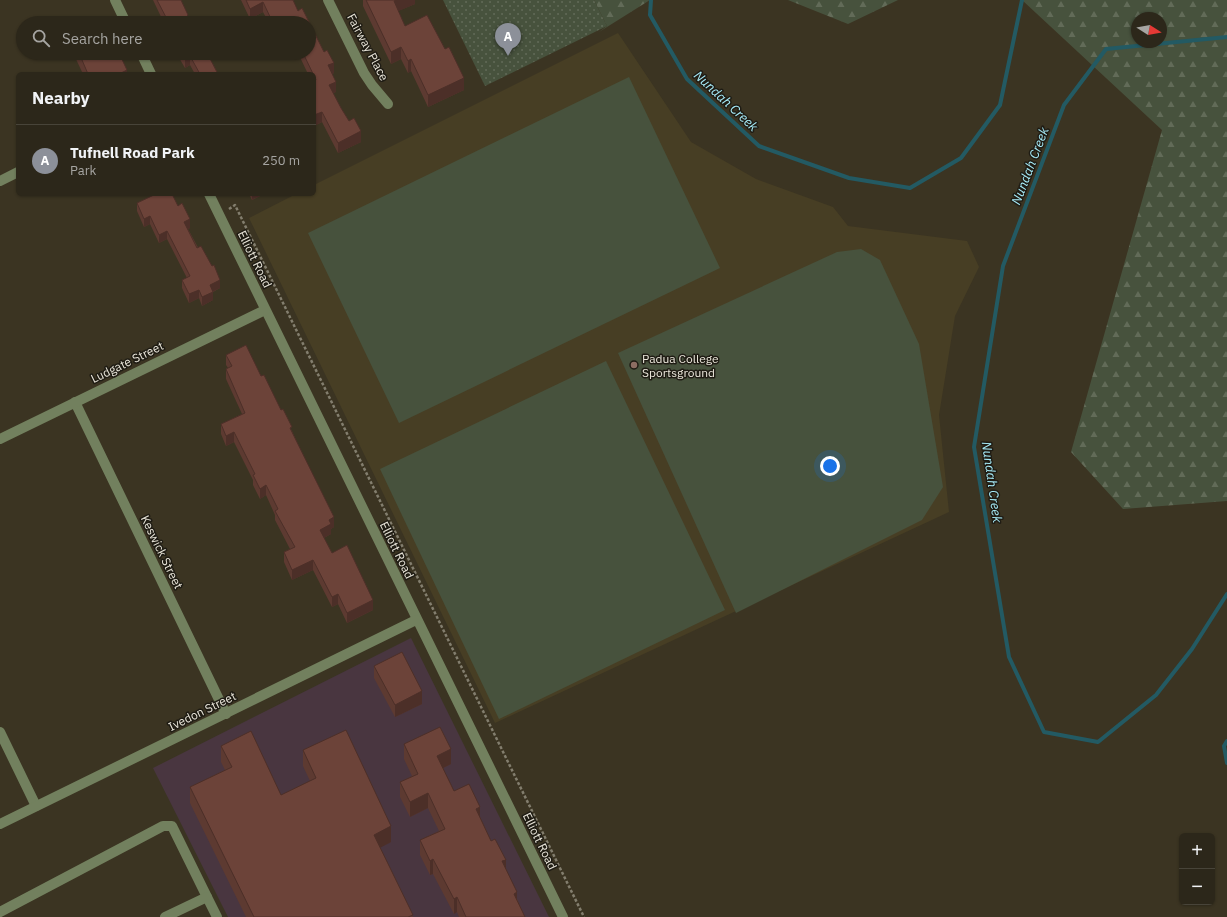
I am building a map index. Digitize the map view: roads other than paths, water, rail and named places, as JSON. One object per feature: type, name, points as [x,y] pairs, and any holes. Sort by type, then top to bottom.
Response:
[{"type":"street","points":[[115,0],[123,16]]},
{"type":"street","name":"Fairway Place","points":[[328,0],[364,73],[388,104]]},
{"type":"street","points":[[144,60],[150,72]]},
{"type":"street","points":[[0,181],[16,173]]},
{"type":"street","name":"Elliott Road","points":[[210,196],[416,620],[563,917]]},
{"type":"street","name":"Ludgate Street","points":[[0,439],[265,310]]},
{"type":"street","name":"Keswick Street","points":[[75,402],[226,714]]},
{"type":"street","name":"Ivedon Street","points":[[0,824],[416,620]]},
{"type":"street","points":[[0,732],[36,806]]},
{"type":"street","points":[[0,912],[163,826],[172,826],[218,917]]},
{"type":"street","points":[[165,917],[207,897]]},
{"type":"waterway","name":"Nundah Creek","points":[[651,0],[650,15],[687,79],[759,146],[849,178],[910,188],[961,158],[1000,105],[1022,0]]},
{"type":"waterway","name":"Nundah Creek","points":[[1227,37],[1106,49],[1064,105],[1003,266],[974,447],[1009,657],[1044,732],[1098,742],[1156,695],[1192,649],[1227,594]]},
{"type":"waterway","name":"Nundah Creek","points":[[1227,741],[1224,746],[1227,763]]},
{"type":"place","name":"Tufnell Road Park","points":[[508,56]]},
{"type":"place","name":"Padua College Sportsground","points":[[634,365]]}]
